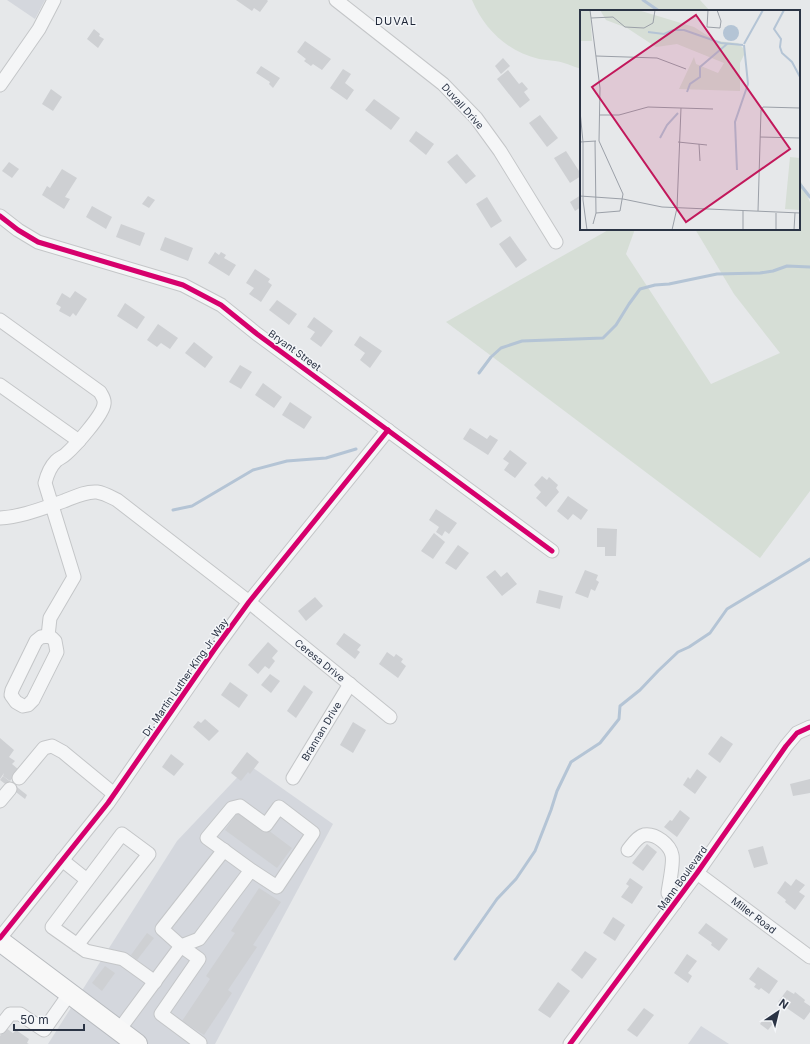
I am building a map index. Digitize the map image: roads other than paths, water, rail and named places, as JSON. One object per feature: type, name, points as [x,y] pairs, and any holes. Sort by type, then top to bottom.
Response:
[{"type":"highway","points":[[0,939],[126,1038]]},
{"type":"street","points":[[0,85],[39,29],[54,0]]},
{"type":"street","name":"Duvall Drive","points":[[336,0],[443,84],[476,118],[500,151],[556,242]]},
{"type":"street","name":"Bryant Street","points":[[0,216],[18,230],[38,242],[183,285],[221,305],[257,334],[552,551]]},
{"type":"street","points":[[0,320],[100,392],[104,399],[102,410],[79,441],[50,468],[45,483],[74,577],[50,618],[48,636]]},
{"type":"street","points":[[0,385],[79,441]]},
{"type":"street","name":"Dr. Martin Luther King Jr. Way","points":[[0,939],[114,794],[249,602],[388,430]]},
{"type":"street","name":"Ceresa Drive","points":[[0,518],[17,516],[81,494],[96,492],[117,500],[249,602],[390,717]]},
{"type":"street","points":[[48,636],[55,641],[57,652],[33,700],[28,705],[23,706],[13,699],[11,695],[12,690],[36,642],[41,637],[48,636]]},
{"type":"street","name":"Brannan Drive","points":[[293,778],[350,684]]},
{"type":"street","name":"Mann Boulevard","points":[[570,1044],[697,873],[786,746],[797,733],[810,727]]},
{"type":"street","points":[[19,778],[44,748],[52,746],[63,752],[114,794]]},
{"type":"street","points":[[0,801],[10,789]]},
{"type":"street","points":[[240,806],[266,825],[279,807],[313,833],[277,887],[251,870],[207,838],[232,808],[240,806]]},
{"type":"street","points":[[77,945],[149,854],[122,834],[52,927],[77,945],[86,951],[122,958],[155,982]]},
{"type":"street","points":[[628,850],[638,839],[645,835],[655,836],[668,846],[672,856],[668,893],[675,903]]},
{"type":"street","points":[[200,1043],[161,1014],[199,959],[162,930],[224,850]]},
{"type":"street","points":[[62,860],[87,880]]},
{"type":"street","points":[[126,1038],[155,982],[181,946],[199,939],[251,870]]},
{"type":"street","name":"Miller Road","points":[[697,873],[810,957]]},
{"type":"street","points":[[0,1027],[10,1014],[20,1014],[44,1030],[70,993]]},
{"type":"waterway","points":[[643,0],[658,10]]},
{"type":"waterway","points":[[800,184],[810,197]]},
{"type":"waterway","points":[[479,373],[491,357],[501,348],[522,341],[603,338],[616,325],[640,289],[717,274],[760,273],[773,271],[787,266],[810,267]]},
{"type":"waterway","points":[[173,510],[192,506],[253,470],[287,461],[326,458],[356,449]]},
{"type":"waterway","points":[[455,959],[497,899],[516,879],[535,851],[557,791],[571,762],[600,743],[619,719],[620,706],[640,690],[678,652],[689,647],[710,633],[727,609],[810,559]]},
{"type":"district","name":"DUVAL","points":[[396,21]]}]
